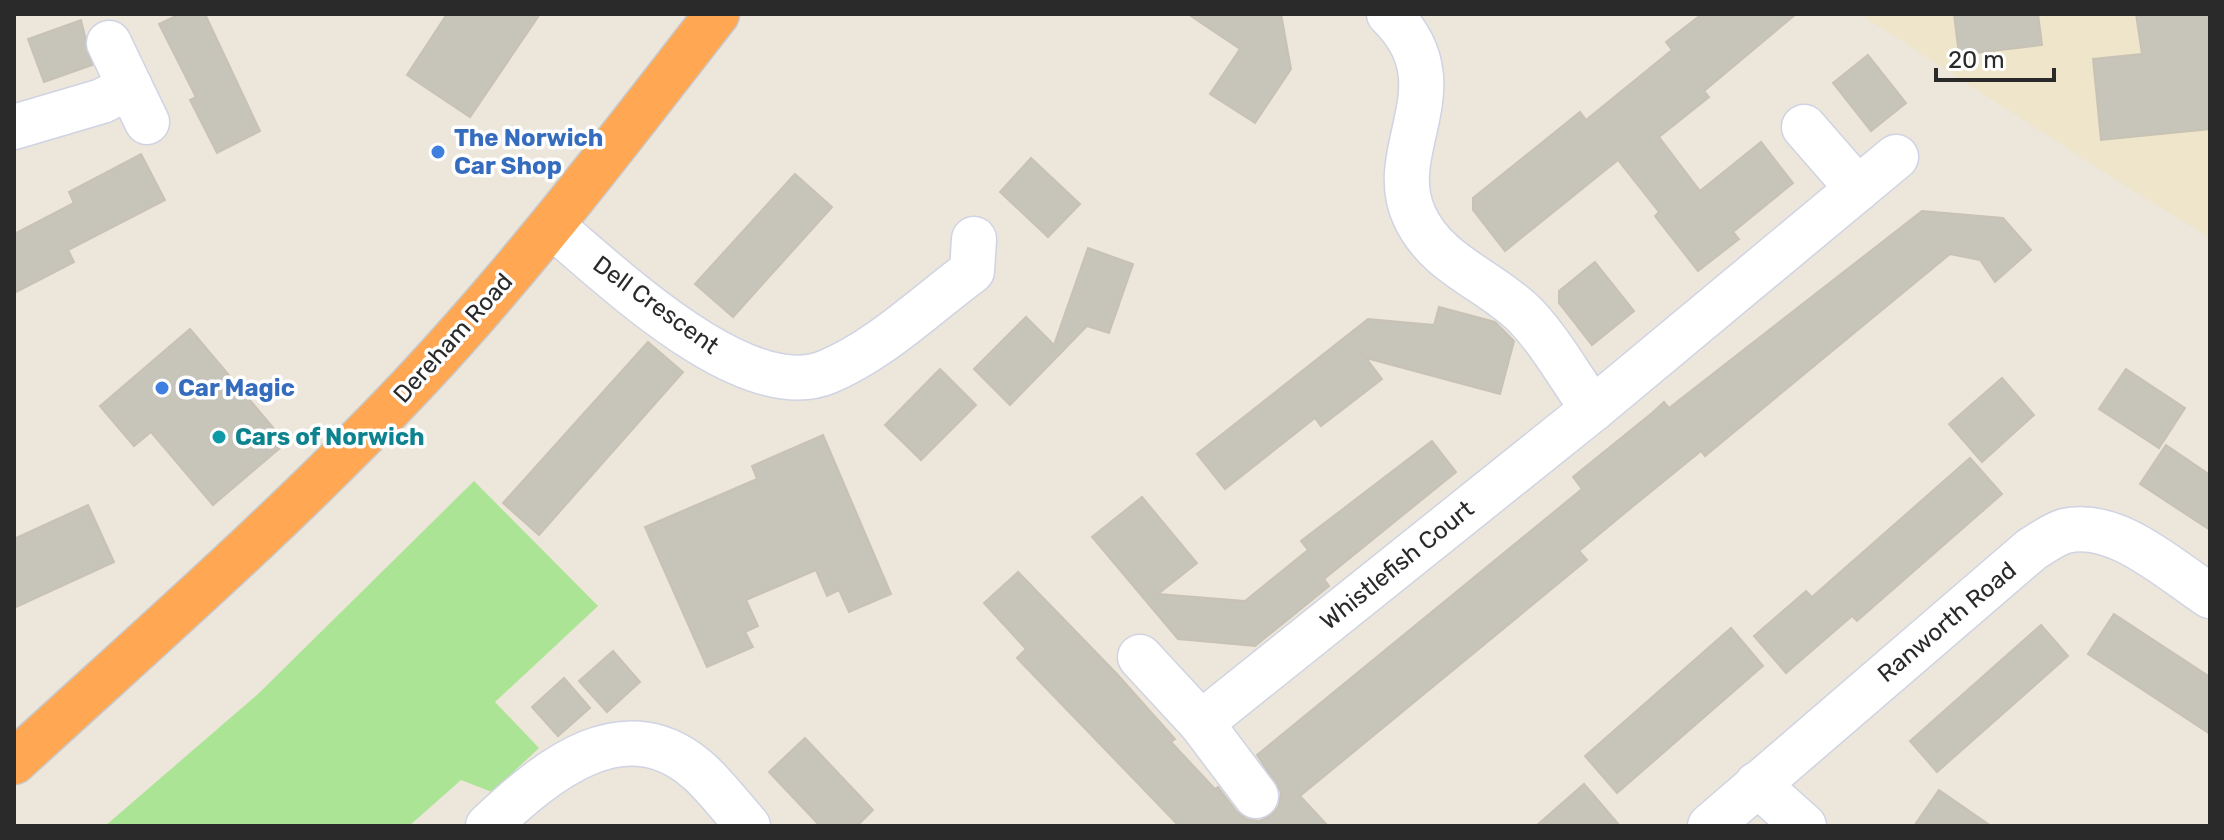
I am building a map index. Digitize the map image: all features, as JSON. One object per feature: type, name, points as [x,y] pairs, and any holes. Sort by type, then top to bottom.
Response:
[{"type":"highway","name":"Dereham Road","points":[[14,762],[325,475],[416,381],[552,226],[717,14]]},
{"type":"street","points":[[1389,14],[1418,54],[1422,90],[1407,183],[1412,212],[1427,240],[1449,261],[1525,315],[1593,409]]},
{"type":"street","points":[[14,127],[102,101],[138,105],[109,43]]},
{"type":"street","points":[[1804,127],[1858,189]]},
{"type":"street","name":"Whistlefish Court","points":[[1201,723],[1593,409],[1896,157]]},
{"type":"street","name":"Dell Crescent","points":[[552,226],[613,277],[700,342],[751,369],[786,378],[824,374],[860,355],[982,262]]},
{"type":"street","name":"Ranworth Road","points":[[1710,826],[2032,549],[2064,531],[2092,529],[2117,537],[2210,596]]},
{"type":"street","points":[[1140,657],[1201,723],[1256,796]]},
{"type":"street","points":[[488,826],[538,779],[591,749],[625,742],[672,753],[702,774],[748,826]]},
{"type":"street","points":[[1757,784],[1804,826]]},
{"type":"shaded area","points":[[1860,14],[2210,14],[2210,238],[2113,178]]},
{"type":"green space","points":[[474,481],[598,606],[495,702],[539,748],[492,792],[461,780],[409,826],[105,826],[258,694]]},
{"type":"building","points":[[180,14],[205,14],[260,131],[217,153],[190,100],[196,97],[159,24]]},
{"type":"building","points":[[447,14],[540,14],[470,117],[407,75]]},
{"type":"building","points":[[1188,14],[1281,14],[1291,69],[1255,123],[1210,94],[1240,49]]},
{"type":"building","points":[[1702,14],[1796,14],[1704,91],[1709,97],[1659,137],[1700,191],[1761,142],[1793,183],[1733,232],[1739,239],[1698,271],[1655,216],[1659,212],[1618,160],[1505,251],[1473,210],[1473,198],[1580,112],[1586,120],[1672,50],[1666,42]]},
{"type":"building","points":[[1954,14],[2038,14],[2042,45],[1959,55]]},
{"type":"building","points":[[2136,14],[2210,14],[2210,129],[2101,140],[2093,59],[2142,54]]},
{"type":"building","points":[[81,20],[92,65],[44,82],[28,39]]},
{"type":"building","points":[[1868,55],[1906,103],[1871,131],[1833,83]]},
{"type":"building","points":[[141,154],[165,200],[68,250],[74,262],[14,293],[14,234],[74,203],[69,192]]},
{"type":"building","points":[[1031,158],[1080,204],[1048,237],[1000,192]]},
{"type":"building","points":[[795,174],[832,207],[733,317],[695,284]]},
{"type":"building","points":[[1922,211],[2003,218],[2031,250],[1995,282],[1980,260],[1950,254],[1705,456],[1701,451],[1626,512],[1579,551],[1587,560],[1300,796],[1328,826],[1179,826],[1017,658],[1026,649],[984,603],[1018,572],[1117,674],[1175,739],[1171,742],[1215,789],[1218,787],[1237,812],[1247,819],[1260,821],[1279,806],[1281,792],[1257,755],[1582,489],[1573,477],[1664,402],[1669,408]]},
{"type":"building","points":[[1088,248],[1133,264],[1109,333],[1087,326],[1010,405],[974,369],[1026,317],[1054,345]]},
{"type":"building","points":[[1595,262],[1634,311],[1592,345],[1559,303],[1559,291]]},
{"type":"building","points":[[1439,307],[1495,322],[1514,341],[1500,394],[1366,358],[1382,379],[1321,426],[1315,418],[1225,489],[1197,454],[1368,319],[1434,325]]},
{"type":"building","points":[[190,329],[286,443],[213,505],[151,432],[134,446],[100,406]]},
{"type":"building","points":[[648,342],[683,372],[539,535],[503,503]]},
{"type":"building","points":[[940,369],[976,405],[921,460],[885,425]]},
{"type":"building","points":[[2126,369],[2185,408],[2159,448],[2099,409]]},
{"type":"building","points":[[2002,378],[2034,415],[1982,462],[1949,424]]},
{"type":"building","points":[[823,435],[891,594],[849,612],[839,590],[827,596],[816,570],[746,600],[758,626],[745,632],[753,647],[707,667],[645,527],[757,479],[752,466]]},
{"type":"building","points":[[1432,441],[1456,472],[1324,579],[1329,586],[1255,646],[1178,639],[1092,537],[1142,497],[1197,563],[1158,594],[1245,601],[1308,550],[1301,541]]},
{"type":"building","points":[[2166,445],[2210,475],[2210,530],[2140,484]]},
{"type":"building","points":[[1970,458],[2002,494],[1857,621],[1852,616],[1786,673],[1754,636],[1806,591],[1812,597]]},
{"type":"building","points":[[88,505],[114,562],[14,608],[14,539]]},
{"type":"building","points":[[2114,614],[2210,677],[2210,734],[2088,654]]},
{"type":"building","points":[[2041,625],[2068,656],[1937,772],[1910,741]]},
{"type":"building","points":[[1731,628],[1763,666],[1617,793],[1585,756]]},
{"type":"building","points":[[613,651],[640,682],[607,712],[579,681]]},
{"type":"building","points":[[564,678],[590,708],[558,736],[532,707]]},
{"type":"building","points":[[805,738],[873,810],[857,826],[820,826],[769,772]]},
{"type":"building","points":[[1584,784],[1620,826],[1536,826]]},
{"type":"building","points":[[1939,790],[1991,826],[1914,826]]},
{"type":"place","name":"The Norwich Car Shop","points":[[438,152]]},
{"type":"place","name":"Car Magic","points":[[162,388]]},
{"type":"place","name":"Cars of Norwich","points":[[219,437]]}]
